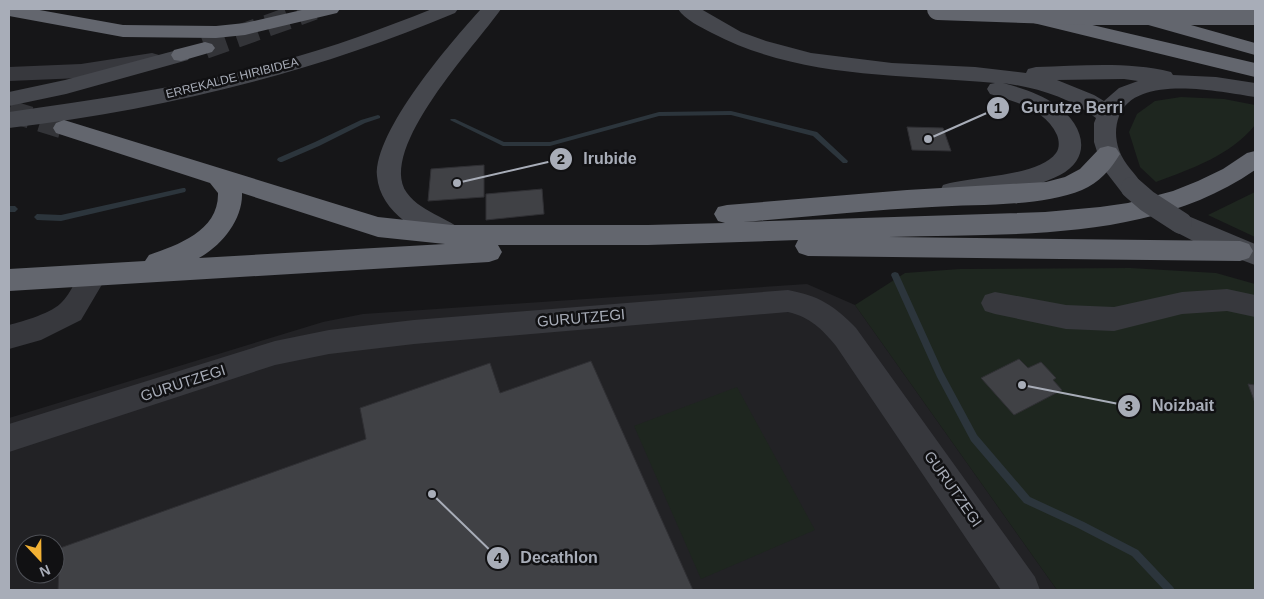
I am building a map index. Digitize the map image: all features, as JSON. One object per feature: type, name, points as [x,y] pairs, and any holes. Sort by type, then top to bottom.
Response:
[{"type":"highway","points":[[9,10],[123,31],[216,32],[245,29],[330,9]]},
{"type":"highway","points":[[938,9],[1086,14],[1255,14]]},
{"type":"highway","points":[[1001,9],[1219,63],[1255,70]]},
{"type":"highway","points":[[1114,9],[1247,47]]},
{"type":"highway","points":[[181,55],[205,48]]},
{"type":"highway","points":[[1231,85],[1255,77]]},
{"type":"highway","points":[[64,128],[378,227],[452,235],[648,234],[1095,219],[1128,214],[1170,202],[1224,179],[1255,159]]},
{"type":"highway","points":[[562,234],[636,222],[907,199],[1046,191],[1067,187],[1082,180],[1092,174],[1108,154]]},
{"type":"highway","points":[[94,276],[178,258],[200,247],[215,233],[229,206],[230,191],[219,177]]},
{"type":"highway","points":[[9,280],[492,252],[648,234]]},
{"type":"highway","points":[[492,252],[533,253],[786,246],[1248,253]]},
{"type":"street","name":"ERREKALDE HIRIBIDEA","points":[[9,120],[90,110],[139,101],[262,72],[351,47],[448,9]]},
{"type":"street","points":[[452,235],[416,217],[402,204],[389,176],[390,159],[398,138],[430,87],[491,9]]},
{"type":"street","points":[[688,9],[701,20],[726,32],[760,46],[799,58],[891,70],[1022,79],[1050,85],[1088,99],[1107,115]]},
{"type":"street","points":[[9,74],[32,75],[80,71],[181,55]]},
{"type":"street","points":[[9,99],[66,87],[181,55]]},
{"type":"street","points":[[965,74],[1124,72],[1148,74],[1185,82]]},
{"type":"street","points":[[907,199],[1011,182],[1051,168],[1069,154],[1070,142],[1067,130],[1059,119],[1048,110],[1035,102],[965,74]]},
{"type":"street","points":[[1248,253],[1181,223],[1147,201],[1132,188],[1113,165],[1108,154],[1105,136],[1107,115],[1122,96],[1148,85],[1185,82],[1231,85],[1255,90]]},
{"type":"street","points":[[9,337],[31,332],[71,312],[94,276]]},
{"type":"street","name":"GURUTZEGI","points":[[9,438],[275,353],[329,342],[414,332],[788,300],[810,305],[826,315],[846,337],[1022,590]]},
{"type":"street","points":[[996,303],[1066,317],[1114,319],[1182,303],[1227,300],[1255,306]]},
{"type":"shaded area","points":[[1181,97],[1224,99],[1255,105],[1255,125],[1234,145],[1210,160],[1156,182],[1140,167],[1129,132],[1137,114],[1155,101]]},
{"type":"shaded area","points":[[1255,192],[1255,237],[1208,215]]},
{"type":"shaded area","points":[[1130,268],[1216,273],[1255,284],[1255,590],[1057,590],[855,305],[905,273],[960,269]]},
{"type":"shaded area","points":[[807,284],[855,305],[1057,590],[9,590],[9,418],[323,322],[363,314]]},
{"type":"shaded area","points":[[737,387],[815,530],[701,579],[634,426]]},
{"type":"building","points":[[907,127],[943,128],[951,151],[912,150]]},
{"type":"building","points":[[484,165],[484,197],[428,201],[431,169]]},
{"type":"building","points":[[542,189],[544,214],[486,220],[486,194]]},
{"type":"building","points":[[1019,359],[1028,368],[1041,362],[1056,378],[1053,380],[1062,390],[1014,415],[981,378]]},
{"type":"building","points":[[591,361],[693,590],[58,590],[58,584],[65,584],[65,546],[366,439],[360,408],[490,363],[500,393]]},
{"type":"building","points":[[1248,384],[1255,385],[1255,403]]},
{"type":"waterway","points":[[453,120],[503,144],[550,144],[659,114],[731,113],[815,134],[845,161]]},
{"type":"waterway","points":[[280,160],[363,121],[378,117]]},
{"type":"waterway","points":[[37,217],[61,218],[183,190]]},
{"type":"waterway","points":[[9,209],[15,209]]},
{"type":"waterway","points":[[895,275],[940,374],[974,438],[1027,500],[1135,553],[1170,590]]},
{"type":"tunnel","points":[[205,48],[314,9]]},
{"type":"tunnel","points":[[9,111],[64,128]]},
{"type":"place","name":"Gurutze Berri","points":[[928,139]]},
{"type":"place","name":"Irubide","points":[[457,183]]},
{"type":"place","name":"Noizbait","points":[[1022,385]]},
{"type":"place","name":"Decathlon","points":[[432,494]]}]
